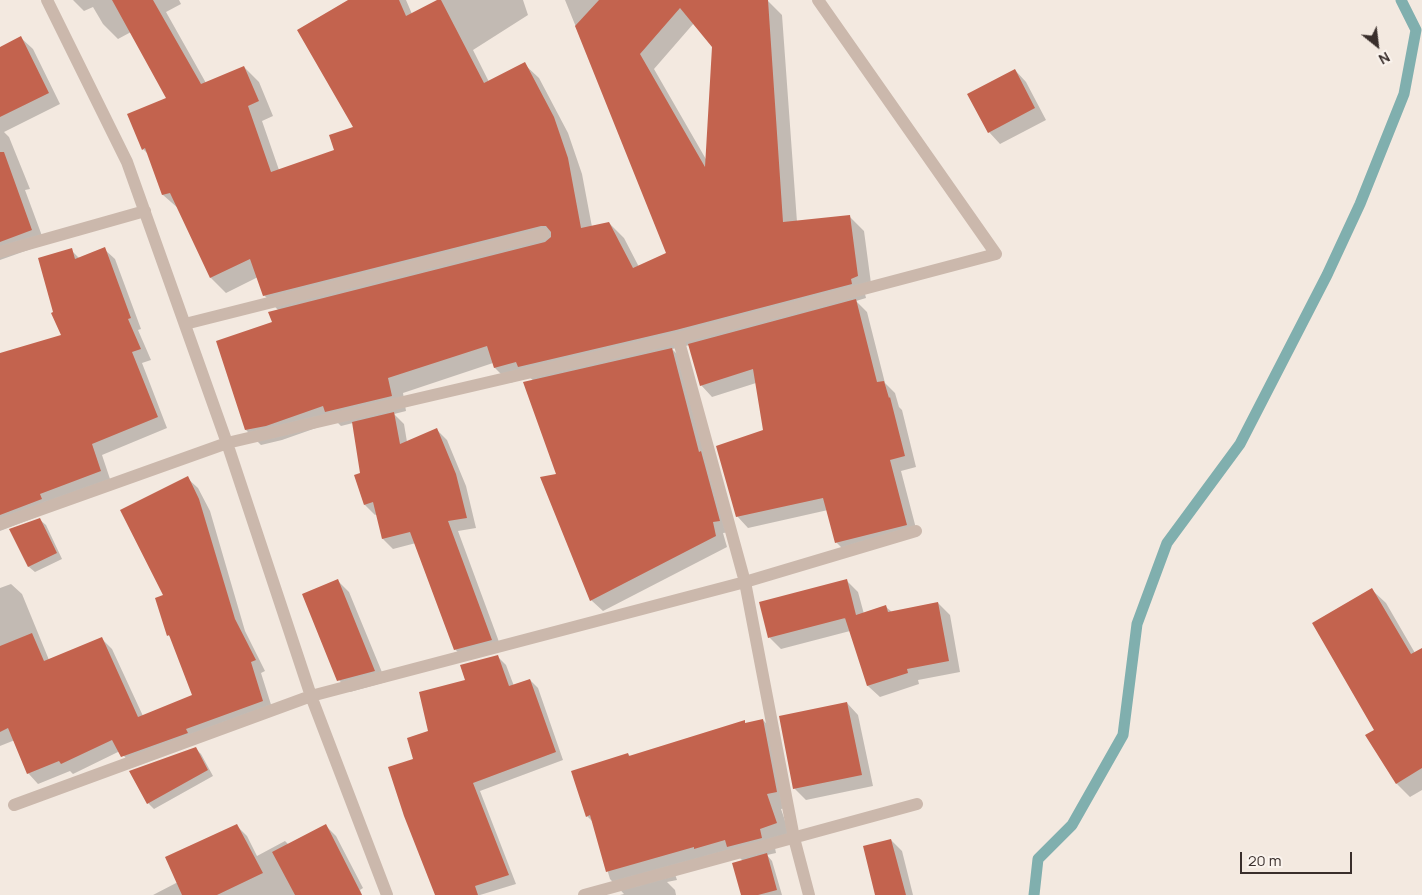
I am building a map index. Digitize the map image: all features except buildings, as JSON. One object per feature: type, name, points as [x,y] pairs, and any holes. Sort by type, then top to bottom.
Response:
[{"type":"street","points":[[47,0],[127,162],[227,443],[311,696],[387,895]]},
{"type":"street","points":[[0,524],[227,443],[678,338],[996,254],[818,0]]},
{"type":"street","points":[[0,252],[145,211]]},
{"type":"street","points":[[185,324],[543,234]]},
{"type":"street","points":[[678,338],[745,582],[794,838],[809,895]]},
{"type":"street","points":[[14,805],[311,696],[745,582],[916,530]]},
{"type":"street","points":[[584,895],[917,804]]},
{"type":"waterway","points":[[1034,895],[1038,859],[1072,825],[1123,735],[1137,624],[1167,543],[1240,444],[1327,275],[1360,204],[1404,94],[1416,30],[1401,0]]}]
